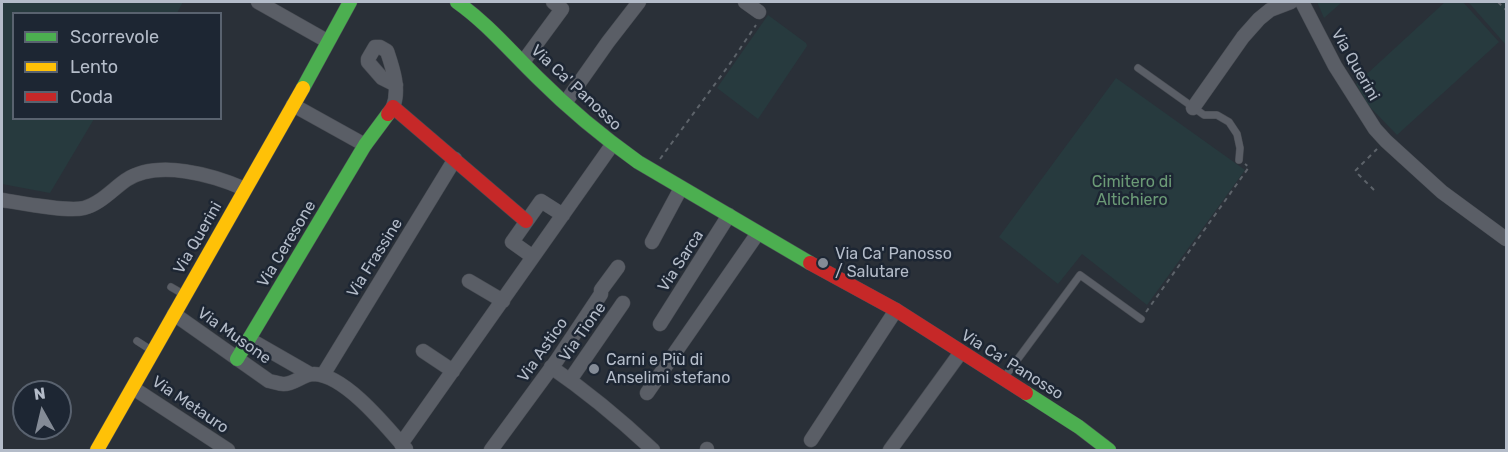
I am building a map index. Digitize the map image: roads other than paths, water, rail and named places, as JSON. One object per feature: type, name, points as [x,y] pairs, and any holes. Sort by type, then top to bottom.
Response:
[{"type":"street","points":[[258,2],[327,41]]},
{"type":"street","name":"Via Querini","points":[[97,450],[350,2]]},
{"type":"street","name":"Via Ca' Panosso","points":[[457,2],[491,29],[565,103],[612,145],[651,171],[896,310],[1041,402],[1109,450]]},
{"type":"street","points":[[523,62],[562,9],[553,2]]},
{"type":"street","points":[[565,103],[639,2]]},
{"type":"street","points":[[746,2],[759,12]]},
{"type":"street","points":[[1193,108],[1243,37],[1259,19],[1270,10],[1291,2]]},
{"type":"street","name":"Via Querini","points":[[1302,2],[1350,91],[1365,115],[1386,141],[1442,192],[1506,239]]},
{"type":"street","name":"Via Ceresone","points":[[237,359],[365,145],[393,107],[396,99],[396,85]]},
{"type":"street","points":[[293,105],[365,145]]},
{"type":"street","points":[[393,107],[526,221]]},
{"type":"street","points":[[404,447],[453,370],[612,145]]},
{"type":"street","name":"Via Frassine","points":[[316,375],[455,159]]},
{"type":"street","points":[[2,200],[84,208],[139,173],[158,169],[204,175],[245,189]]},
{"type":"street","points":[[652,242],[681,188]]},
{"type":"street","points":[[533,257],[512,242],[526,221],[541,201],[563,215]]},
{"type":"street","name":"Via Sarca","points":[[660,324],[729,215]]},
{"type":"street","points":[[647,393],[758,233]]},
{"type":"street","name":"Via Astico","points":[[491,450],[551,367],[618,267]]},
{"type":"street","points":[[469,280],[502,301]]},
{"type":"street","name":"Via Tione","points":[[570,380],[623,303]]},
{"type":"street","points":[[811,440],[896,310]]},
{"type":"street","name":"Via Musone","points":[[174,314],[269,381],[285,385],[316,375]]},
{"type":"street","name":"Via Musone","points":[[249,339],[357,396],[404,447]]},
{"type":"street","points":[[423,351],[453,370]]},
{"type":"street","points":[[890,450],[961,352]]},
{"type":"street","name":"Via Tione","points":[[551,367],[627,425],[653,450]]},
{"type":"street","name":"Via Metauro","points":[[133,388],[228,450]]},
{"type":"lane","points":[[1138,68],[1203,115],[1217,115],[1229,122],[1238,134],[1239,160]]},
{"type":"lane","points":[[1002,379],[1080,275],[1141,319]]},
{"type":"lane","points":[[171,287],[185,295]]},
{"type":"lane","points":[[137,341],[153,351]]},
{"type":"place","name":"Via Ca' Panosso / Salutare","points":[[823,263]]},
{"type":"place","name":"Carni e Più di Anselimi stefano","points":[[594,369]]},
{"type":"park label","name":"Cimitero di Altichiero","points":[[1132,191]]}]
